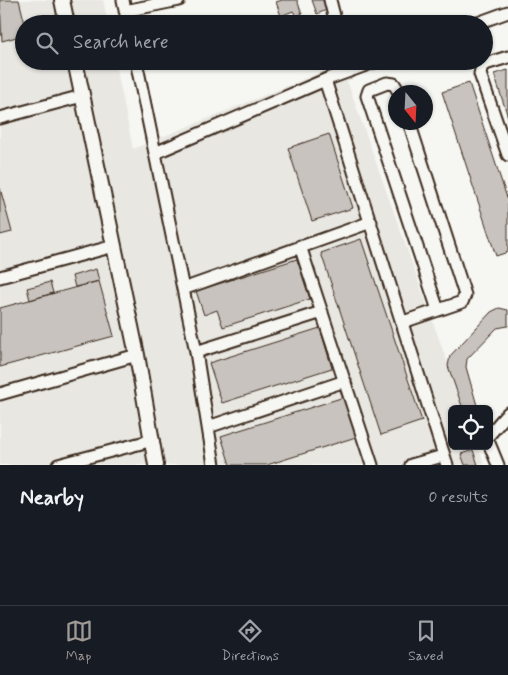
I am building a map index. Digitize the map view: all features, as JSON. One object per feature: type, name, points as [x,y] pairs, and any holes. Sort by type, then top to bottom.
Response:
[{"type":"main road","points":[[62,0],[65,15]]},
{"type":"main road","points":[[77,70],[137,355],[156,465]]},
{"type":"street","points":[[124,6],[178,0]]},
{"type":"street","points":[[330,0],[334,15]]},
{"type":"street","points":[[493,17],[508,12]]},
{"type":"street","points":[[493,61],[508,56]]},
{"type":"street","points":[[138,70],[196,352],[214,465]]},
{"type":"street","points":[[155,153],[325,80],[356,70]]},
{"type":"street","points":[[481,70],[480,74],[508,155]]},
{"type":"street","points":[[325,80],[403,322],[445,460],[411,465]]},
{"type":"street","points":[[395,85],[387,84],[368,90],[366,96],[438,310]]},
{"type":"street","points":[[0,118],[82,96]]},
{"type":"street","points":[[403,322],[462,302],[465,295],[412,130]]},
{"type":"street","points":[[183,289],[371,222]]},
{"type":"street","points":[[0,278],[114,246]]},
{"type":"street","points":[[300,246],[346,381],[372,465]]},
{"type":"street","points":[[196,352],[322,312]]},
{"type":"street","points":[[0,394],[137,355]]},
{"type":"street","points":[[208,427],[346,381]]},
{"type":"street","points":[[493,430],[508,414]]},
{"type":"street","points":[[58,465],[153,440]]},
{"type":"street","points":[[492,450],[498,465]]},
{"type":"street","points":[[502,465],[508,458]]},
{"type":"shaded area","points":[[0,0],[103,0],[106,15],[15,15],[15,70],[117,70],[133,149],[326,70],[343,70],[463,405],[448,405],[448,450],[479,450],[484,465],[0,465]]},
{"type":"building","points":[[0,0],[19,0],[23,15],[15,15],[15,37],[2,41]]},
{"type":"building","points":[[297,0],[302,14],[295,15],[293,11],[281,15],[276,2]]},
{"type":"building","points":[[312,0],[326,0],[329,9],[317,14]]},
{"type":"building","points":[[508,70],[508,117],[494,74]]},
{"type":"building","points":[[469,83],[508,201],[508,252],[496,256],[442,92]]},
{"type":"building","points":[[329,134],[353,208],[312,221],[288,148]]},
{"type":"building","points":[[0,188],[12,232],[0,235]]},
{"type":"building","points":[[361,239],[422,421],[381,435],[321,253]]},
{"type":"building","points":[[297,259],[310,299],[223,327],[217,310],[204,315],[196,291]]},
{"type":"building","points":[[96,269],[99,281],[75,287],[72,276]]},
{"type":"building","points":[[99,281],[114,336],[0,367],[0,308]]},
{"type":"building","points":[[50,282],[53,293],[30,300],[27,288]]},
{"type":"building","points":[[499,308],[508,310],[508,326],[497,328],[467,359],[466,367],[477,405],[462,405],[448,366],[450,356],[491,312]]},
{"type":"building","points":[[320,328],[332,368],[222,403],[209,363]]},
{"type":"building","points":[[344,397],[356,437],[267,465],[230,465],[221,436]]},
{"type":"building","points":[[473,450],[478,465],[465,465],[461,454]]}]
